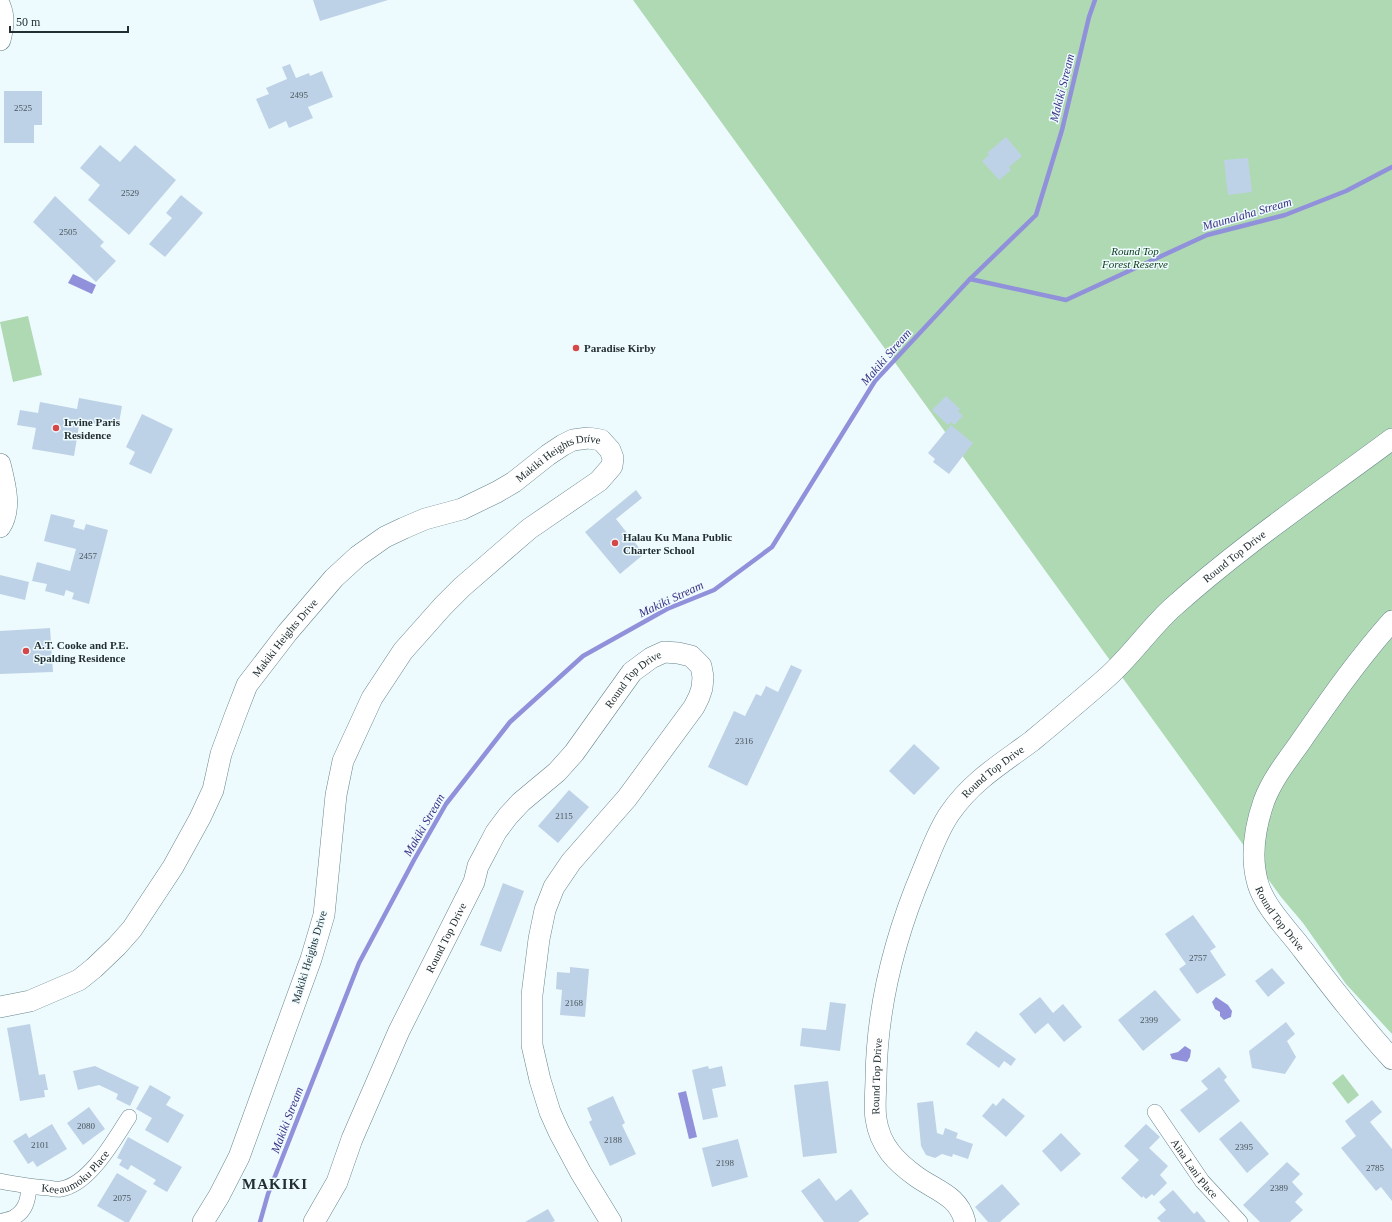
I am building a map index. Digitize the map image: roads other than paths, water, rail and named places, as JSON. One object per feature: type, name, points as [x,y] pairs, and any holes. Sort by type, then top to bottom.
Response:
[{"type":"street","points":[[0,6],[3,23],[0,40]]},
{"type":"street","name":"Makiki Heights Drive","points":[[0,1007],[30,1001],[79,980],[117,946],[132,929],[173,868],[200,818],[212,790],[221,754],[234,716],[247,685],[287,633],[334,578],[358,556],[386,537],[425,519],[462,509],[497,492],[514,482],[562,445],[573,440],[588,438],[601,440],[610,450],[613,458],[612,466],[599,481],[529,530],[462,587],[403,651],[372,698],[343,761],[336,795],[324,915],[311,959],[239,1157],[219,1196],[203,1222]]},
{"type":"street","name":"Round Top Drive","points":[[965,1222],[961,1209],[948,1196],[918,1178],[890,1154],[881,1139],[876,1118],[876,1053],[882,1009],[896,944],[919,878],[932,846],[948,815],[966,791],[991,770],[1031,741],[1107,678],[1170,610],[1236,554],[1392,439]]},
{"type":"street","points":[[0,464],[7,511],[5,520],[0,528]]},
{"type":"street","name":"Round Top Drive","points":[[1392,621],[1372,644],[1322,710],[1272,782],[1264,801],[1255,835],[1254,855],[1254,871],[1258,886],[1272,911],[1367,1032],[1392,1059]]},
{"type":"street","name":"Round Top Drive","points":[[314,1222],[337,1182],[352,1139],[399,1032],[470,889],[478,866],[496,832],[521,802],[557,772],[574,753],[632,672],[651,658],[664,652],[678,653],[691,656],[701,666],[703,677],[699,697],[682,724],[627,798],[571,862],[554,887],[545,910],[538,939],[532,995],[532,1045],[540,1080],[550,1112],[559,1132],[581,1173],[612,1222]]},
{"type":"street","name":"Aina Lani Place","points":[[1155,1112],[1202,1181],[1240,1222]]},
{"type":"street","name":"Keeaumoku Place","points":[[0,1181],[29,1187],[60,1189],[74,1184],[100,1160],[129,1117]]},
{"type":"street","points":[[0,1222],[12,1218],[22,1212],[28,1200],[29,1187]]},
{"type":"water","points":[[73,274],[96,285],[92,294],[68,283]]},
{"type":"water","points":[[1216,997],[1228,1005],[1232,1011],[1231,1017],[1224,1020],[1220,1016],[1220,1012],[1215,1009],[1212,1002]]},
{"type":"water","points":[[1185,1046],[1191,1050],[1190,1057],[1187,1062],[1172,1059],[1170,1054],[1178,1052]]},
{"type":"water","points":[[686,1091],[697,1137],[689,1139],[678,1093]]},
{"type":"waterway","name":"Makiki Stream","points":[[260,1222],[268,1194],[359,963],[446,804],[510,722],[583,656],[667,609],[714,590],[772,547],[875,381],[970,279],[1036,215],[1062,130],[1089,17],[1095,0]]},
{"type":"waterway","name":"Maunalaha Stream","points":[[970,279],[1066,300],[1207,235],[1285,215],[1346,191],[1392,167]]},
{"type":"place","name":"Paradise Kirby","points":[[576,348]]},
{"type":"place","name":"Irvine Paris Residence","points":[[56,428]]},
{"type":"place","name":"Halau Ku Mana Public Charter School","points":[[615,543]]},
{"type":"place","name":"A.T. Cooke and P.E. Spalding Residence","points":[[26,651]]},
{"type":"district","name":"MAKIKI","points":[[275,1184]]},
{"type":"park label","name":"Round Top Forest Reserve","points":[[1135,257]]}]
